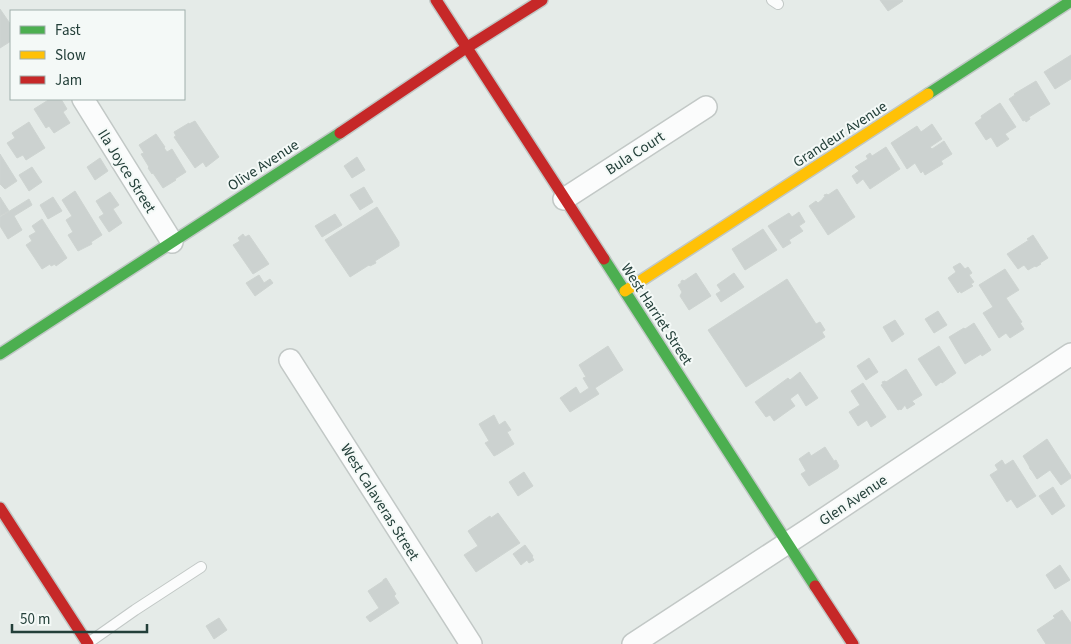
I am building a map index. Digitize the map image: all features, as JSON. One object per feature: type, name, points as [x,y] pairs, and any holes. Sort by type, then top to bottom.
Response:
[{"type":"street","name":"West Harriet Street","points":[[436,0],[853,644]]},
{"type":"street","name":"Olive Avenue","points":[[0,354],[542,0]]},
{"type":"street","name":"Grandeur Avenue","points":[[625,291],[1071,2]]},
{"type":"street","name":"Ila Joyce Street","points":[[84,100],[172,242]]},
{"type":"street","name":"Bula Court","points":[[564,199],[706,107]]},
{"type":"street","name":"Glen Avenue","points":[[633,644],[1071,354]]},
{"type":"street","name":"West Calaveras Street","points":[[290,360],[471,644]]},
{"type":"street","points":[[0,508],[88,644]]},
{"type":"lane","points":[[88,644],[135,610],[201,567]]},
{"type":"building","points":[[880,0],[902,0],[903,1],[888,11]]},
{"type":"building","points":[[0,9],[10,24],[10,42],[0,48]]},
{"type":"building","points":[[1071,55],[1071,79],[1055,89],[1044,72]]},
{"type":"building","points":[[1036,81],[1050,104],[1029,117],[1030,119],[1026,122],[1025,120],[1023,121],[1009,99]]},
{"type":"building","points":[[48,100],[62,100],[67,109],[63,112],[70,123],[54,133],[49,126],[46,128],[34,109]]},
{"type":"building","points":[[1000,103],[1016,127],[1005,134],[1009,139],[997,147],[991,137],[986,140],[975,123],[982,118],[981,116]]},
{"type":"building","points":[[195,121],[219,157],[206,167],[203,162],[195,168],[174,137],[176,136],[174,132]]},
{"type":"building","points":[[29,122],[45,148],[26,160],[23,155],[17,158],[7,143],[15,138],[12,133]]},
{"type":"building","points":[[932,124],[942,139],[930,147],[932,149],[944,141],[952,154],[941,161],[943,164],[925,175],[923,171],[921,173],[915,163],[907,169],[891,143],[917,126],[921,132]]},
{"type":"building","points":[[156,134],[167,152],[172,149],[186,172],[163,188],[148,168],[141,154],[144,153],[139,145]]},
{"type":"building","points":[[886,147],[900,169],[870,189],[863,179],[857,184],[852,176],[859,171],[855,167],[868,159],[866,156],[870,153],[872,156]]},
{"type":"building","points":[[0,154],[17,181],[5,189],[0,184]]},
{"type":"building","points":[[357,157],[365,170],[352,178],[344,166]]},
{"type":"building","points":[[100,158],[108,171],[95,180],[87,167]]},
{"type":"building","points":[[32,167],[42,182],[29,191],[19,175]]},
{"type":"building","points":[[364,187],[373,202],[360,210],[350,195]]},
{"type":"building","points":[[837,189],[855,217],[828,235],[809,206],[816,201],[818,203],[825,197],[824,195],[828,195]]},
{"type":"building","points":[[75,191],[102,235],[91,242],[92,244],[78,251],[68,235],[73,232],[66,220],[72,216],[62,200]]},
{"type":"building","points":[[110,192],[119,205],[113,209],[122,223],[109,232],[99,217],[104,214],[96,201]]},
{"type":"building","points":[[0,197],[9,211],[0,216]]},
{"type":"building","points":[[53,197],[62,211],[48,219],[40,205]]},
{"type":"building","points":[[29,199],[32,205],[14,216],[22,230],[8,239],[0,226],[0,217]]},
{"type":"building","points":[[377,207],[399,242],[399,246],[375,261],[376,263],[369,265],[350,277],[325,240]]},
{"type":"building","points":[[799,212],[805,222],[799,226],[803,231],[789,240],[791,243],[783,248],[768,226],[789,213],[792,217]]},
{"type":"building","points":[[335,214],[342,225],[322,237],[315,226]]},
{"type":"building","points":[[42,219],[67,258],[56,266],[55,264],[51,266],[50,264],[42,269],[26,245],[32,241],[29,236],[36,232],[32,226]]},
{"type":"building","points":[[763,229],[777,250],[745,270],[732,249]]},
{"type":"building","points":[[243,234],[245,237],[249,235],[269,264],[253,274],[233,245],[240,241],[238,238]]},
{"type":"building","points":[[1033,235],[1048,258],[1036,267],[1028,270],[1024,265],[1018,269],[1007,254],[1029,240],[1027,239]]},
{"type":"building","points":[[960,263],[965,269],[968,267],[972,273],[969,275],[974,282],[971,284],[973,286],[958,293],[948,278],[956,272],[953,267]]},
{"type":"building","points":[[1005,269],[1019,290],[1006,298],[1022,322],[1020,323],[1024,329],[1010,338],[1006,333],[999,338],[983,313],[993,307],[979,285]]},
{"type":"building","points":[[696,273],[711,296],[689,310],[680,296],[682,292],[678,285],[681,281]]},
{"type":"building","points":[[734,273],[744,287],[721,302],[716,294],[721,291],[717,285]]},
{"type":"building","points":[[259,275],[264,283],[270,279],[273,283],[255,296],[246,283]]},
{"type":"building","points":[[787,279],[816,324],[820,322],[825,330],[822,332],[825,337],[746,387],[708,330]]},
{"type":"building","points":[[938,311],[947,325],[934,333],[925,319]]},
{"type":"building","points":[[895,320],[904,334],[892,342],[883,327]]},
{"type":"building","points":[[974,323],[991,350],[965,364],[949,337]]},
{"type":"building","points":[[608,346],[623,370],[595,388],[599,394],[570,412],[560,398],[576,387],[580,394],[589,388],[583,378],[586,377],[579,365]]},
{"type":"building","points":[[939,346],[956,373],[936,386],[918,359]]},
{"type":"building","points":[[869,358],[878,372],[866,380],[857,366]]},
{"type":"building","points":[[906,369],[922,395],[912,401],[915,404],[907,409],[905,405],[901,410],[898,410],[881,385],[883,384],[882,382],[886,382]]},
{"type":"building","points":[[800,372],[818,398],[806,406],[798,393],[790,399],[795,406],[774,421],[770,415],[766,417],[755,402],[788,378],[790,380]]},
{"type":"building","points":[[863,383],[886,417],[871,427],[867,420],[858,426],[849,412],[860,405],[851,391]]},
{"type":"building","points":[[494,415],[499,425],[505,421],[511,430],[507,432],[514,444],[494,456],[485,443],[489,441],[479,424]]},
{"type":"building","points":[[1047,439],[1071,476],[1061,485],[1050,470],[1037,479],[1023,456]]},
{"type":"building","points":[[825,447],[839,466],[809,486],[801,474],[806,471],[799,459],[809,452],[811,456]]},
{"type":"building","points":[[1002,460],[1005,465],[1013,460],[1036,496],[1017,508],[1011,499],[1007,502],[990,475],[998,470],[995,465]]},
{"type":"building","points":[[524,472],[533,486],[518,496],[509,482]]},
{"type":"building","points":[[1053,487],[1065,506],[1052,515],[1039,496]]},
{"type":"building","points":[[498,513],[520,543],[476,572],[464,555],[478,546],[468,531],[490,516],[491,518]]},
{"type":"building","points":[[525,545],[534,560],[529,563],[527,560],[521,565],[513,554]]},
{"type":"building","points":[[1060,565],[1070,580],[1055,589],[1046,575]]},
{"type":"building","points":[[386,578],[399,603],[370,622],[366,617],[379,608],[368,591]]},
{"type":"building","points":[[1062,610],[1071,623],[1071,644],[1046,644],[1037,630],[1055,618],[1053,616]]},
{"type":"building","points":[[219,618],[227,630],[214,639],[206,626]]},
{"type":"traffic: fast","points":[[928,94],[1071,1]]},
{"type":"traffic: fast","points":[[0,354],[340,133]]},
{"type":"traffic: fast","points":[[604,259],[815,586]]},
{"type":"traffic: slow","points":[[625,291],[928,94]]},
{"type":"traffic: jam","points":[[436,0],[604,259]]},
{"type":"traffic: jam","points":[[340,133],[466,48],[542,0]]},
{"type":"traffic: jam","points":[[0,508],[88,644]]},
{"type":"traffic: jam","points":[[815,586],[853,644]]}]
